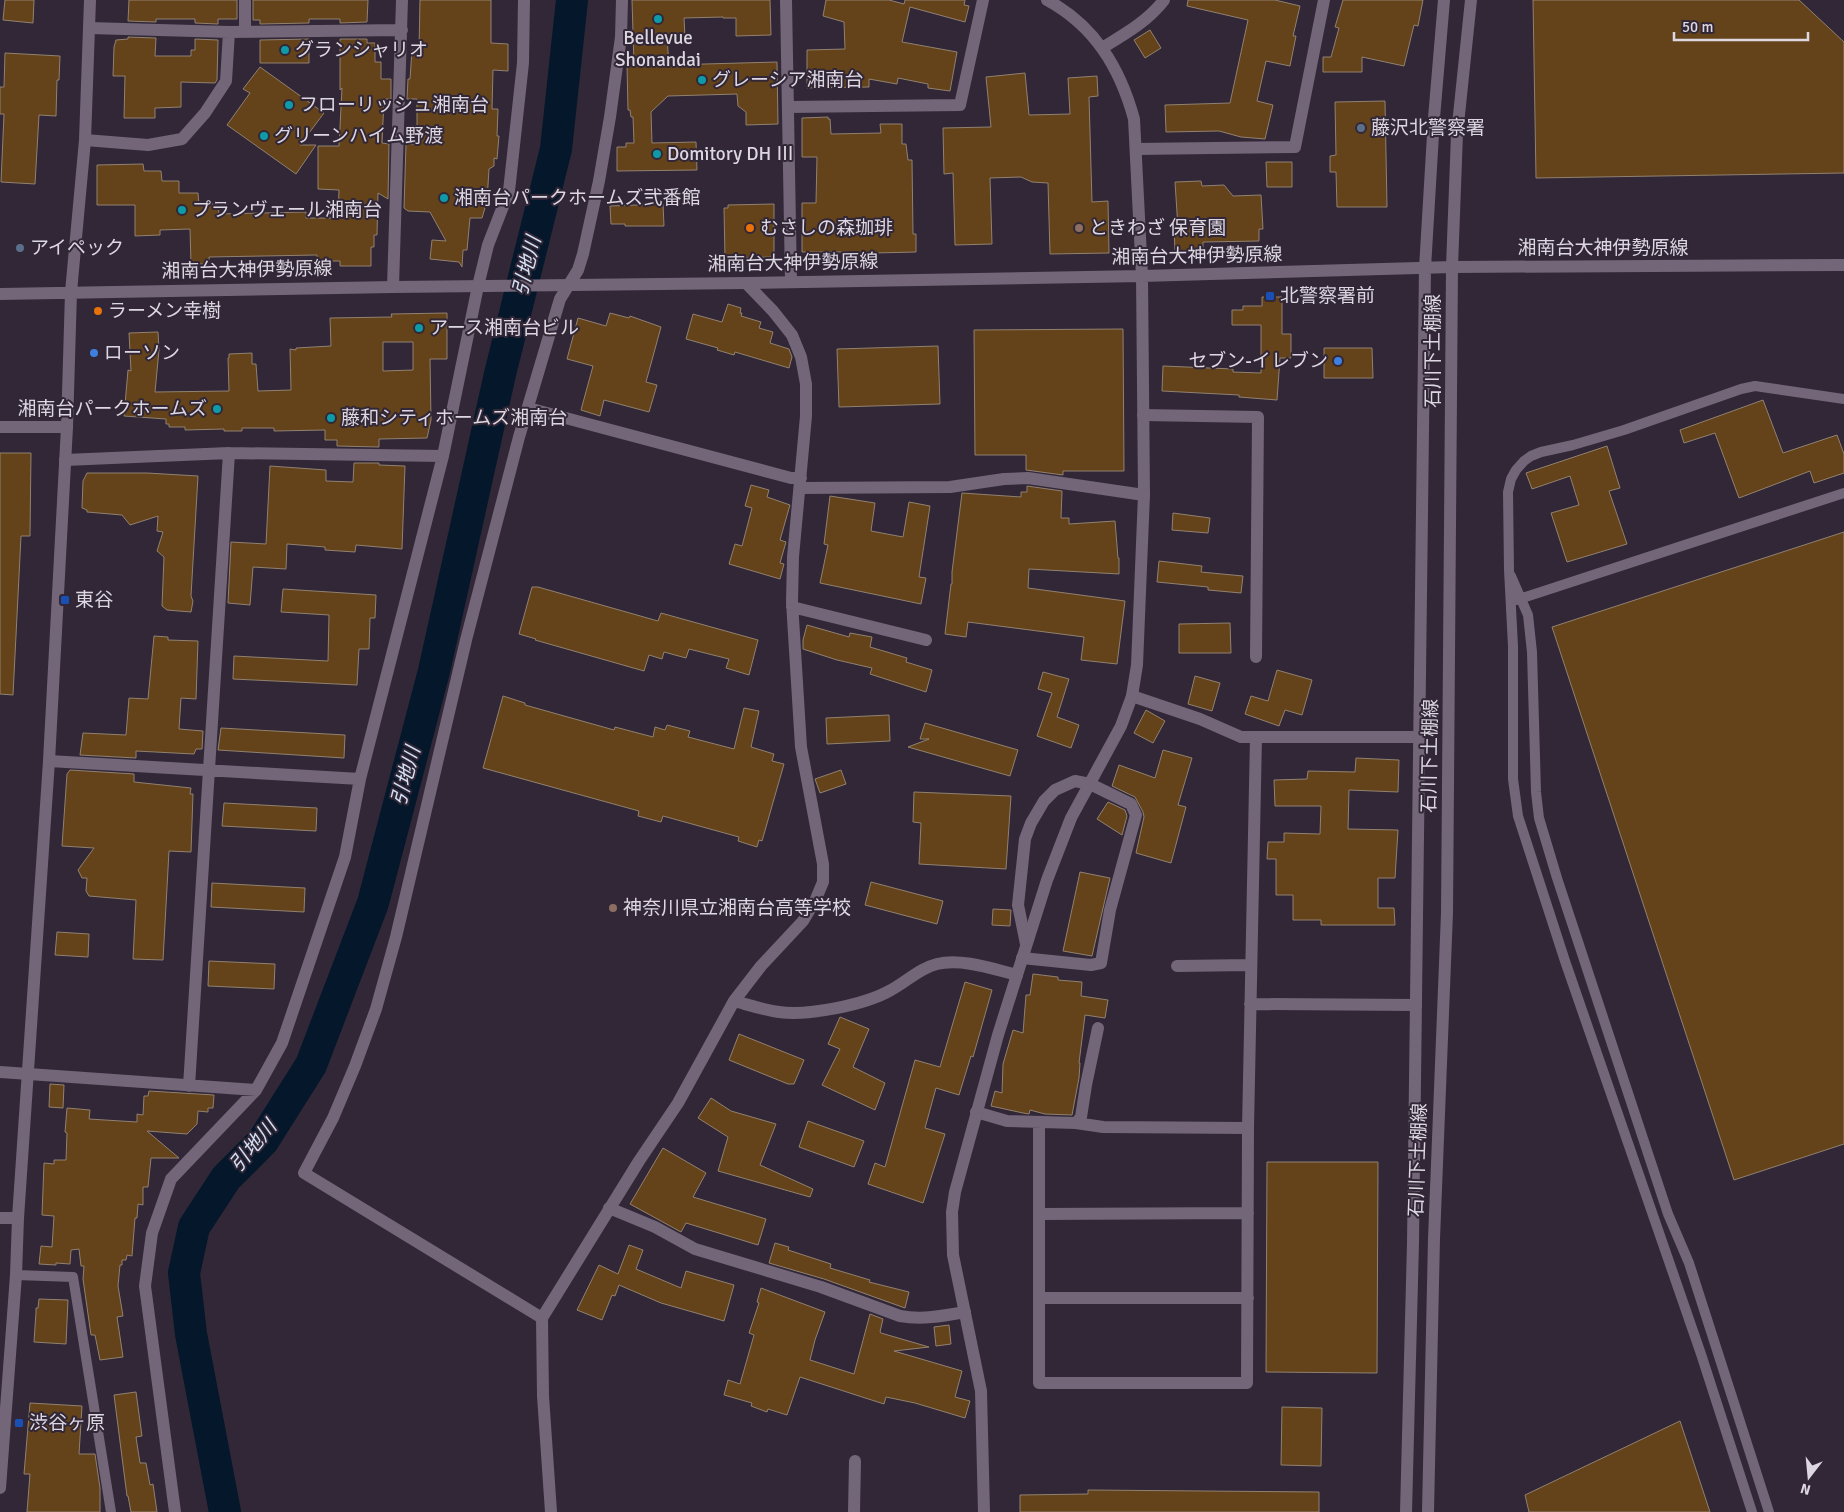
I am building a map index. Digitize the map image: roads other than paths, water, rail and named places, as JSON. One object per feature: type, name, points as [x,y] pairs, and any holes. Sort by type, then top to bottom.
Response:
[{"type":"street","points":[[0,1488],[16,1275],[18,1218],[49,761],[67,427],[71,292],[85,140],[90,0]]},
{"type":"street","points":[[245,0],[245,32]]},
{"type":"street","points":[[394,287],[402,0]]},
{"type":"street","points":[[175,1512],[145,1286],[152,1233],[171,1179],[256,1090],[282,1043],[342,866],[360,779],[443,456],[488,245],[509,191],[523,63],[524,0]]},
{"type":"street","points":[[542,1318],[304,1173],[333,1118],[376,1009],[396,937],[466,640],[528,408],[560,299],[578,270],[583,254],[610,117],[620,46],[622,0]]},
{"type":"street","points":[[786,0],[791,282]]},
{"type":"street","points":[[788,107],[960,105],[982,0]]},
{"type":"street","points":[[984,1512],[981,1390],[954,1255],[952,1212],[960,1171],[976,1112],[1026,944],[1057,852],[1071,818],[1113,744],[1121,726],[1132,696],[1137,665],[1144,495],[1142,276],[1134,119],[1128,97],[1117,73],[1102,48],[1084,25],[1068,11],[1047,0]]},
{"type":"street","points":[[1102,48],[1140,24],[1164,0]]},
{"type":"street","points":[[1136,149],[1295,146],[1324,0]]},
{"type":"street","name":"石川下土棚線","points":[[1406,1512],[1416,1006],[1426,268],[1434,118],[1444,0]]},
{"type":"street","name":"石川下土棚線","points":[[1428,1512],[1435,1229],[1446,913],[1452,268],[1457,134],[1471,0]]},
{"type":"street","points":[[89,28],[229,32],[402,30]]},
{"type":"street","points":[[85,140],[148,145],[182,139],[205,114],[226,81],[229,32]]},
{"type":"street","name":"湘南台大神伊勢原線","points":[[0,294],[394,287],[746,284],[1426,268],[1844,265]]},
{"type":"street","points":[[551,1512],[543,1396],[542,1318],[609,1208],[678,1103],[734,1001],[761,966],[803,921],[816,901],[822,882],[823,864],[801,747],[792,607],[794,557],[806,416],[806,384],[801,357],[792,335],[773,311],[746,284]]},
{"type":"street","points":[[528,408],[791,478],[800,483],[950,487],[1004,479],[1028,478],[1144,495]]},
{"type":"street","points":[[1143,415],[1258,417],[1256,657]]},
{"type":"street","points":[[0,427],[67,427]]},
{"type":"street","points":[[65,460],[229,453],[443,456]]},
{"type":"street","points":[[188,1086],[229,453]]},
{"type":"street","points":[[792,607],[926,640]]},
{"type":"street","points":[[1132,696],[1200,718],[1240,737],[1420,737]]},
{"type":"street","points":[[1039,1123],[1039,1383],[1247,1383],[1248,1128],[1256,737]]},
{"type":"street","points":[[49,761],[360,779]]},
{"type":"street","points":[[1022,958],[1092,965],[1101,962],[1110,910],[1136,815],[1131,804],[1090,784],[1075,781],[1055,790],[1044,801],[1030,823],[1026,839],[1018,905],[1026,944]]},
{"type":"street","points":[[734,1001],[779,1012],[797,1013],[834,1008],[890,991],[926,969],[938,964],[977,965],[1017,975]]},
{"type":"street","points":[[1177,966],[1251,965]]},
{"type":"street","points":[[1250,1004],[1416,1006]]},
{"type":"street","points":[[1076,1123],[1081,1117],[1098,1028]]},
{"type":"street","points":[[0,1072],[256,1090]]},
{"type":"street","points":[[976,1112],[1007,1121],[1076,1123],[1104,1127],[1248,1128]]},
{"type":"street","points":[[609,1208],[655,1227],[695,1249],[821,1287],[900,1316],[930,1318],[965,1312]]},
{"type":"street","points":[[1039,1214],[1248,1213]]},
{"type":"street","points":[[0,1218],[18,1218]]},
{"type":"street","points":[[1039,1298],[1248,1298]]},
{"type":"street","points":[[854,1512],[855,1461]]},
{"type":"lane","points":[[1752,1512],[1701,1354],[1565,961],[1520,824],[1513,779],[1513,646],[1509,570],[1508,492],[1511,479],[1516,470],[1531,456],[1624,430],[1740,389],[1755,386],[1844,399]]},
{"type":"lane","points":[[1511,602],[1844,493]]},
{"type":"lane","points":[[1509,570],[1528,615],[1532,652],[1536,792],[1539,818],[1668,1214],[1689,1262],[1769,1512]]},
{"type":"lane","points":[[16,1275],[73,1277],[112,1512]]},
{"type":"waterway","name":"引地川","points":[[225,1512],[191,1334],[184,1273],[194,1227],[226,1178],[263,1141],[311,1065],[373,903],[434,671],[500,374],[556,149],[572,0]]},
{"type":"place","name":"Bellevue Shonandai","points":[[658,19]]},
{"type":"place","name":"グランシャリオ","points":[[285,50]]},
{"type":"place","name":"グレーシア湘南台","points":[[702,80]]},
{"type":"place","name":"フローリッシュ湘南台","points":[[289,105]]},
{"type":"place","name":"藤沢北警察署","points":[[1361,128]]},
{"type":"place","name":"グリーンハイム野渡","points":[[264,136]]},
{"type":"place","name":"Domitory DH Ⅲ","points":[[657,154]]},
{"type":"place","name":"湘南台パークホームズ弐番館","points":[[444,198]]},
{"type":"place","name":"プランヴェール湘南台","points":[[182,210]]},
{"type":"place","name":"むさしの森珈琲","points":[[750,228]]},
{"type":"place","name":"ときわざ 保育園","points":[[1079,228]]},
{"type":"place","name":"アイペック","points":[[20,248]]},
{"type":"place","name":"北警察署前","points":[[1270,296]]},
{"type":"place","name":"ラーメン幸樹","points":[[98,311]]},
{"type":"place","name":"アース湘南台ビル","points":[[419,328]]},
{"type":"place","name":"ローソン","points":[[94,353]]},
{"type":"place","name":"セブン-イレブン","points":[[1338,361]]},
{"type":"place","name":"湘南台パークホームズ","points":[[217,409]]},
{"type":"place","name":"藤和シティホームズ湘南台","points":[[331,418]]},
{"type":"place","name":"東谷","points":[[65,600]]},
{"type":"place","name":"神奈川県立湘南台高等学校","points":[[613,908]]},
{"type":"place","name":"渋谷ヶ原","points":[[19,1423]]}]
